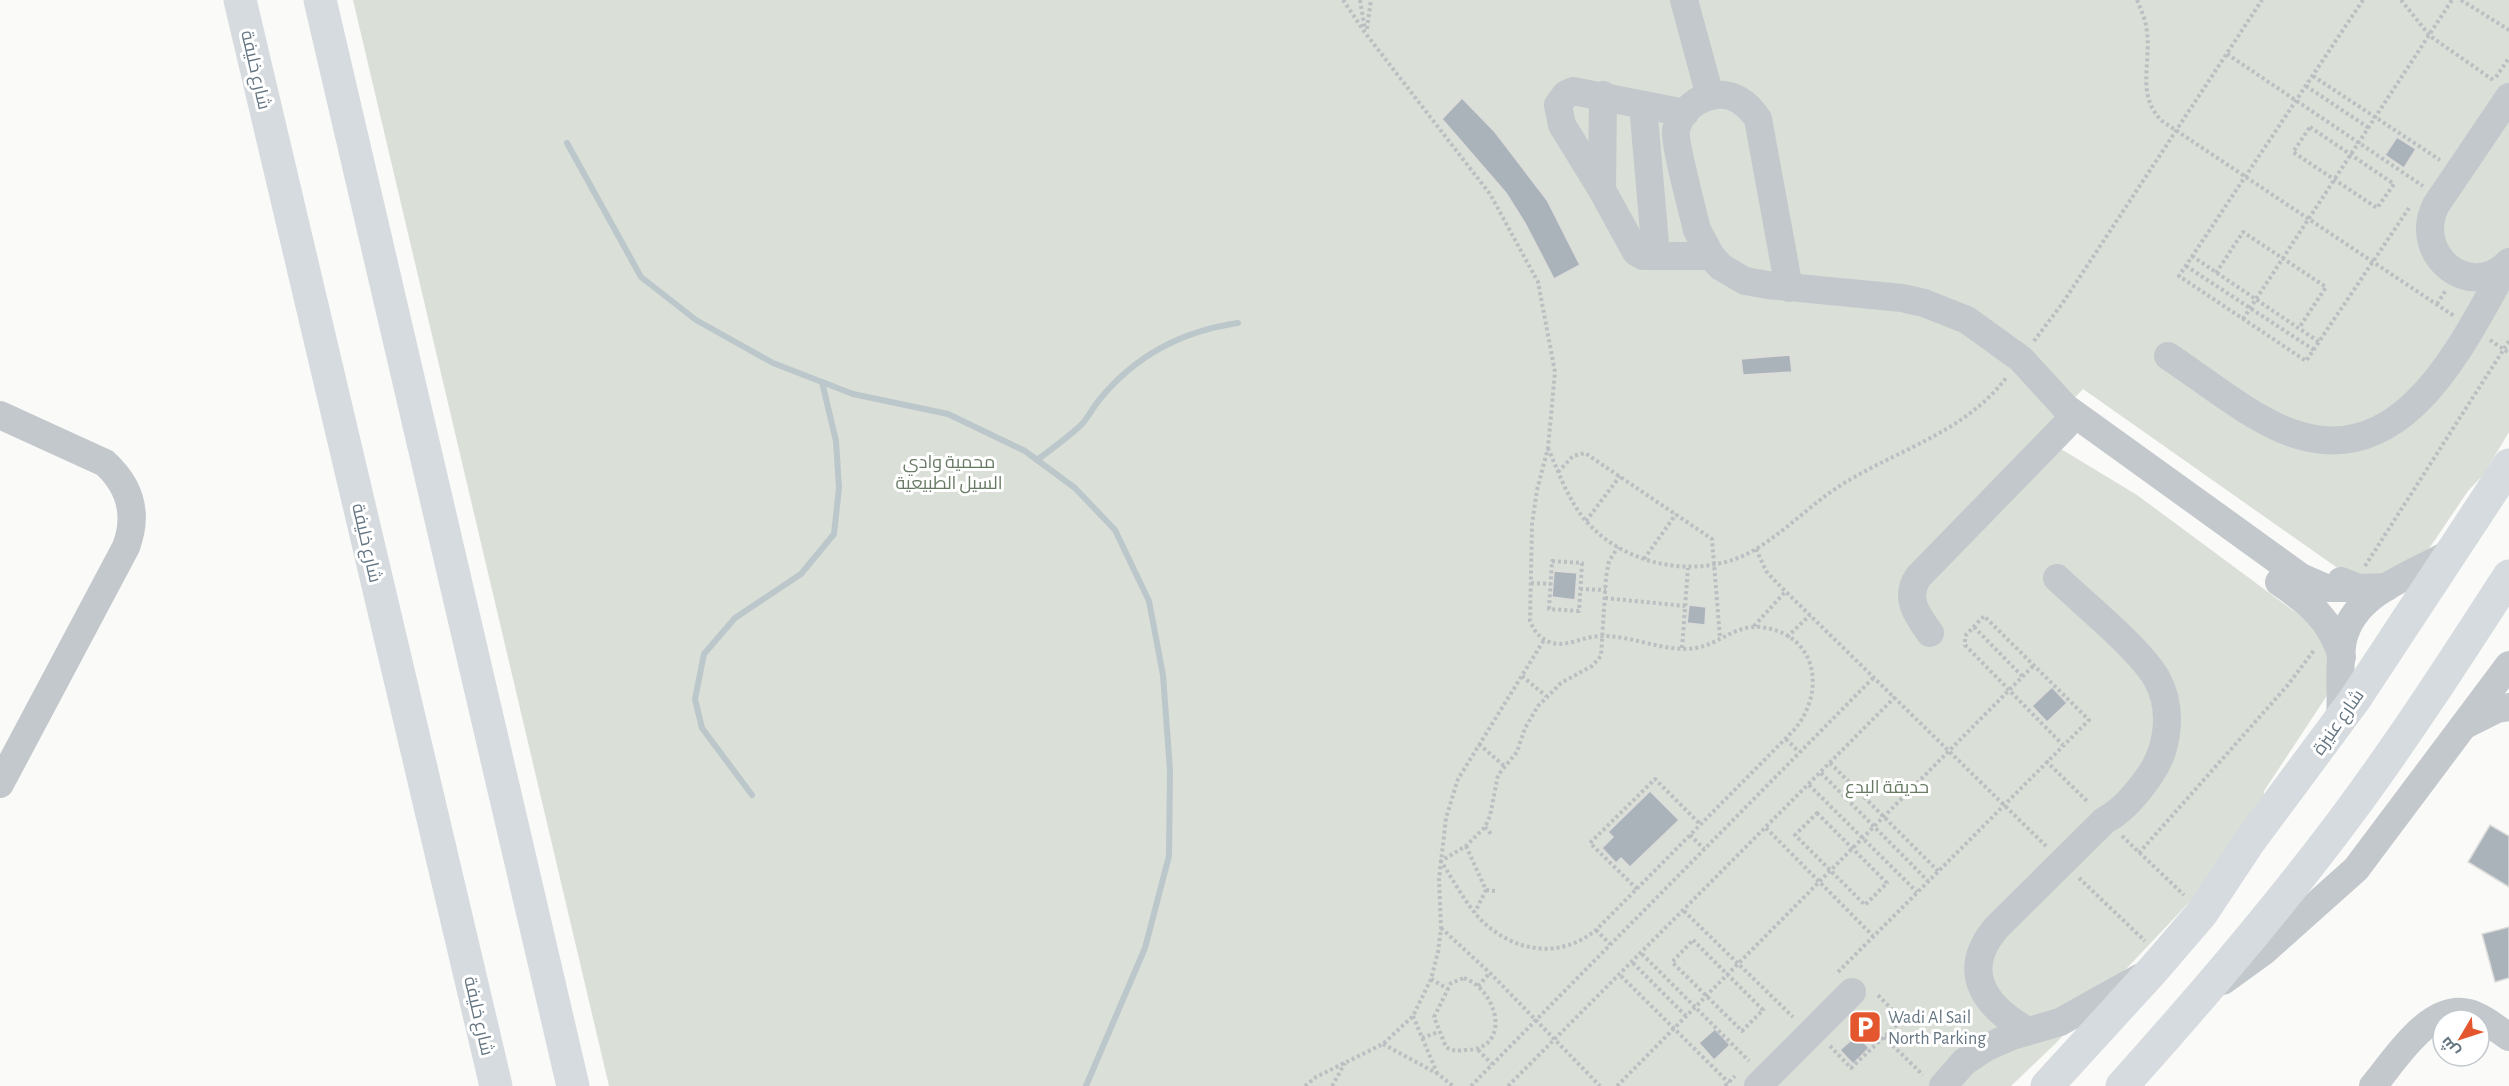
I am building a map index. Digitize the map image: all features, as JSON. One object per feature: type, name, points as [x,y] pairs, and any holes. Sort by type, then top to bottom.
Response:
[{"type":"main road","name":"شارع خليفة","points":[[240,0],[496,1086]]},
{"type":"main road","points":[[320,0],[572,1080]]},
{"type":"main road","name":"شارع عنيزة","points":[[2047,1086],[2202,912],[2249,842],[2340,719],[2509,465]]},
{"type":"main road","points":[[2122,1086],[2202,997],[2351,811],[2420,713],[2509,576]]},
{"type":"street","points":[[1684,0],[1710,96]]},
{"type":"street","points":[[2497,89],[2431,214],[2429,235],[2431,244],[2442,261],[2452,270],[2477,278],[2493,275],[2508,263]]},
{"type":"street","points":[[1597,94],[1685,113]]},
{"type":"street","points":[[1597,94],[1577,114],[1577,147],[1636,252],[1642,256],[1711,256]]},
{"type":"street","points":[[1597,94],[1602,190]]},
{"type":"street","points":[[1789,288],[1758,119],[1741,101],[1730,96],[1710,96],[1695,102],[1685,113],[1676,132],[1696,230],[1711,256],[1721,267],[1745,280],[1789,288],[1879,295],[1924,303],[1967,321],[2028,368],[2066,407],[2301,577],[2326,588],[2387,587]]},
{"type":"street","points":[[1642,105],[1656,255]]},
{"type":"street","points":[[2442,261],[2440,242],[2447,212],[2509,119]]},
{"type":"street","points":[[2168,356],[2278,427],[2307,437],[2350,438],[2377,431],[2411,409],[2434,383],[2471,327],[2508,263]]},
{"type":"street","points":[[2028,368],[2047,401],[2070,431],[2311,604],[2332,629],[2342,657]]},
{"type":"street","points":[[0,415],[105,463],[115,472],[129,495],[133,521],[126,547],[0,783]]},
{"type":"street","points":[[1934,629],[1914,609],[1911,599],[1912,590],[1918,577],[2070,431]]},
{"type":"street","points":[[2340,719],[2343,642],[2353,615],[2363,603],[2387,587],[2450,553]]},
{"type":"street","points":[[2028,1031],[2006,1019],[1984,993],[1978,975],[1979,956],[1997,927],[2105,820],[2120,809],[2153,771],[2164,747],[2166,709],[2158,683],[2151,670],[2054,582]]},
{"type":"street","points":[[2202,997],[2263,952],[2299,917],[2346,879],[2509,665]]},
{"type":"street","points":[[2463,726],[2498,709],[2509,707]]},
{"type":"street","name":"شارع عنيزة","points":[[1935,1082],[1985,1048],[2028,1031],[2060,1022],[2158,964]]},
{"type":"street","points":[[1754,1074],[1854,986]]},
{"type":"street","points":[[1773,1086],[1854,986]]},
{"type":"street","points":[[2373,1086],[2425,1025],[2438,1016],[2453,1012],[2469,1013],[2509,1037]]},
{"type":"path","points":[[1343,0],[1366,34],[1490,194],[1538,282],[1555,372],[1548,448],[1537,489],[1532,524],[1530,621],[1544,640],[1563,644],[1578,638],[1604,636],[1682,648],[1708,644],[1742,628],[1772,630],[1787,637],[1806,655],[1814,682],[1807,712],[1786,739],[1586,938],[1566,947],[1531,948],[1505,938],[1475,912],[1441,861]]},
{"type":"path","points":[[1360,0],[1366,34]]},
{"type":"path","points":[[1366,34],[1371,0]]},
{"type":"path","points":[[2137,0],[2147,31],[2145,89],[2154,112],[2177,131],[2509,353]]},
{"type":"path","points":[[1548,448],[1573,502],[1586,521],[1618,547],[1644,559],[1688,568],[1716,565],[1756,549],[1837,487],[1932,439],[1970,415],[2002,384],[2028,368],[2062,304],[2262,0]]},
{"type":"path","points":[[2363,0],[2179,276],[2306,361],[2411,205]]},
{"type":"path","points":[[2243,319],[2452,0]]},
{"type":"path","points":[[2461,0],[2509,30]]},
{"type":"path","points":[[2403,1],[2430,36],[2497,89],[2509,58]]},
{"type":"path","points":[[2227,54],[2423,186]]},
{"type":"path","points":[[2313,76],[2441,160]]},
{"type":"path","points":[[2306,86],[2369,128]]},
{"type":"path","points":[[2310,127],[2351,154],[2394,184],[2377,208],[2293,153],[2310,127]]},
{"type":"path","points":[[2435,169],[2447,150]]},
{"type":"path","points":[[2417,196],[2429,178]]},
{"type":"path","points":[[2216,273],[2243,232],[2283,258],[2326,287],[2299,328]]},
{"type":"path","points":[[2192,256],[2319,342]]},
{"type":"path","points":[[2186,266],[2314,350]]},
{"type":"path","points":[[1558,472],[1573,456],[1585,453],[1712,539],[1716,565],[1720,638]]},
{"type":"path","points":[[1586,521],[1620,476]]},
{"type":"path","points":[[1644,559],[1676,514]]},
{"type":"path","points":[[1441,861],[1466,846],[1485,827],[1490,816],[1498,775],[1514,756],[1528,722],[1546,696],[1561,682],[1598,660],[1603,650],[1609,561],[1618,547]]},
{"type":"path","points":[[1756,549],[1766,571],[2063,862],[2158,964]]},
{"type":"path","points":[[1552,561],[1582,563],[1580,589],[1579,611],[1549,609],[1552,561]]},
{"type":"path","points":[[1682,648],[1688,568]]},
{"type":"path","points":[[1531,583],[1551,584]]},
{"type":"path","points":[[1580,589],[1606,590]]},
{"type":"path","points":[[1753,627],[1786,591]]},
{"type":"path","points":[[1605,598],[1685,606]]},
{"type":"path","points":[[1787,637],[1810,615]]},
{"type":"path","points":[[1847,963],[2089,720],[1984,616],[1965,636],[1965,645],[2063,745]]},
{"type":"path","points":[[1974,627],[2022,676]]},
{"type":"path","points":[[1305,1086],[1345,1062],[1383,1044],[1413,1016],[1431,980],[1441,928],[1438,898],[1441,861],[1452,798],[1458,779],[1544,640]]},
{"type":"path","points":[[1617,1086],[2034,665]]},
{"type":"path","points":[[1522,676],[1546,696]]},
{"type":"path","points":[[1471,1086],[1874,677]]},
{"type":"path","points":[[1508,1086],[1621,976],[1895,698]]},
{"type":"path","points":[[1786,739],[1799,752]]},
{"type":"path","points":[[1479,744],[1504,766]]},
{"type":"path","points":[[1830,763],[1938,871]]},
{"type":"path","points":[[1821,773],[1928,880]]},
{"type":"path","points":[[1637,889],[1590,843],[1655,779],[1700,824]]},
{"type":"path","points":[[1809,785],[1917,892]]},
{"type":"path","points":[[1817,813],[1852,849],[1887,883],[1865,906],[1795,835],[1817,813]]},
{"type":"path","points":[[1485,827],[1492,835]]},
{"type":"path","points":[[1766,828],[1873,936]]},
{"type":"path","points":[[1690,835],[1704,849]]},
{"type":"path","points":[[1466,846],[1486,890]]},
{"type":"path","points":[[1475,912],[1486,890]]},
{"type":"path","points":[[1486,890],[1496,891]]},
{"type":"path","points":[[1684,911],[1793,1017]]},
{"type":"path","points":[[1441,928],[1490,973],[1600,1086]]},
{"type":"path","points":[[1596,930],[1610,944]]},
{"type":"path","points":[[1693,940],[1727,974],[1763,1010],[1742,1031],[1672,962],[1693,940]]},
{"type":"path","points":[[1642,954],[1695,1007],[1754,1074]]},
{"type":"path","points":[[1633,963],[1686,1016]]},
{"type":"path","points":[[1829,1045],[1851,1068],[1902,1020],[1854,986],[1847,963]]},
{"type":"path","points":[[1847,963],[1854,986]]},
{"type":"path","points":[[1478,986],[1490,973]]},
{"type":"path","points":[[1621,976],[1727,1084],[1754,1074]]},
{"type":"path","points":[[1478,1050],[1494,1033],[1496,1022],[1490,1000],[1478,986],[1469,980],[1459,978],[1448,988],[1434,1012],[1438,1032],[1443,1044],[1450,1050],[1478,1050],[1492,1064]]},
{"type":"path","points":[[1431,980],[1448,988]]},
{"type":"path","points":[[1786,1024],[1801,1009]]},
{"type":"path","points":[[1413,1016],[1438,1074]]},
{"type":"path","points":[[1422,1038],[1438,1032]]},
{"type":"path","points":[[1884,1037],[1935,1082]]},
{"type":"path","points":[[1383,1044],[1438,1074],[1453,1086]]},
{"type":"path","points":[[1754,1074],[1757,1054]]},
{"type":"path","points":[[1332,1086],[1345,1062]]},
{"type":"green space","points":[[353,0],[2509,0],[2509,432],[2484,474],[2468,491],[2426,553],[2400,577],[2346,574],[2083,389],[2047,427],[2061,449],[2137,495],[2318,629],[2327,638],[2329,686],[2326,697],[2264,791],[2263,810],[2198,893],[2056,1043],[2011,1086],[609,1086]]},
{"type":"building","points":[[1462,98],[1495,132],[1547,200],[1580,265],[1554,279],[1525,223],[1506,193],[1442,119]]},
{"type":"building","points":[[2397,137],[2416,149],[2404,168],[2385,155]]},
{"type":"building","points":[[1790,355],[1792,372],[1743,375],[1741,359]]},
{"type":"building","points":[[1554,571],[1577,573],[1575,600],[1552,597]]},
{"type":"building","points":[[1689,605],[1706,607],[1705,625],[1687,623]]},
{"type":"building","points":[[2052,687],[2067,703],[2047,722],[2032,706]]},
{"type":"building","points":[[1650,791],[1679,820],[1630,867],[1621,858],[1616,863],[1602,848],[1613,837],[1608,832]]},
{"type":"building","points":[[2490,825],[2509,836],[2509,887],[2468,862]]},
{"type":"building","points":[[2509,927],[2509,978],[2495,982],[2482,934]]},
{"type":"building","points":[[1715,1029],[1730,1045],[1714,1060],[1699,1043]]},
{"type":"building","points":[[1857,1035],[1869,1048],[1853,1064],[1840,1050]]},
{"type":"waterway","points":[[567,143],[641,277],[696,320],[773,363],[853,394],[948,414],[1025,451],[1075,488],[1115,530],[1149,601],[1163,675],[1170,771],[1169,856],[1145,948],[1086,1086]]},
{"type":"waterway","points":[[1037,460],[1081,425],[1114,383],[1145,358],[1179,339],[1238,323]]},
{"type":"waterway","points":[[752,795],[702,728],[695,699],[704,654],[735,618],[801,574],[834,534],[839,488],[836,441],[822,382]]},
{"type":"place","name":"Wadi Al Sail North Parking","points":[[1865,1027]]},
{"type":"park label","name":"محمية وادي السيل الطبيعية","points":[[949,472]]},
{"type":"park label","name":"حديقة البدع","points":[[1887,787]]}]
